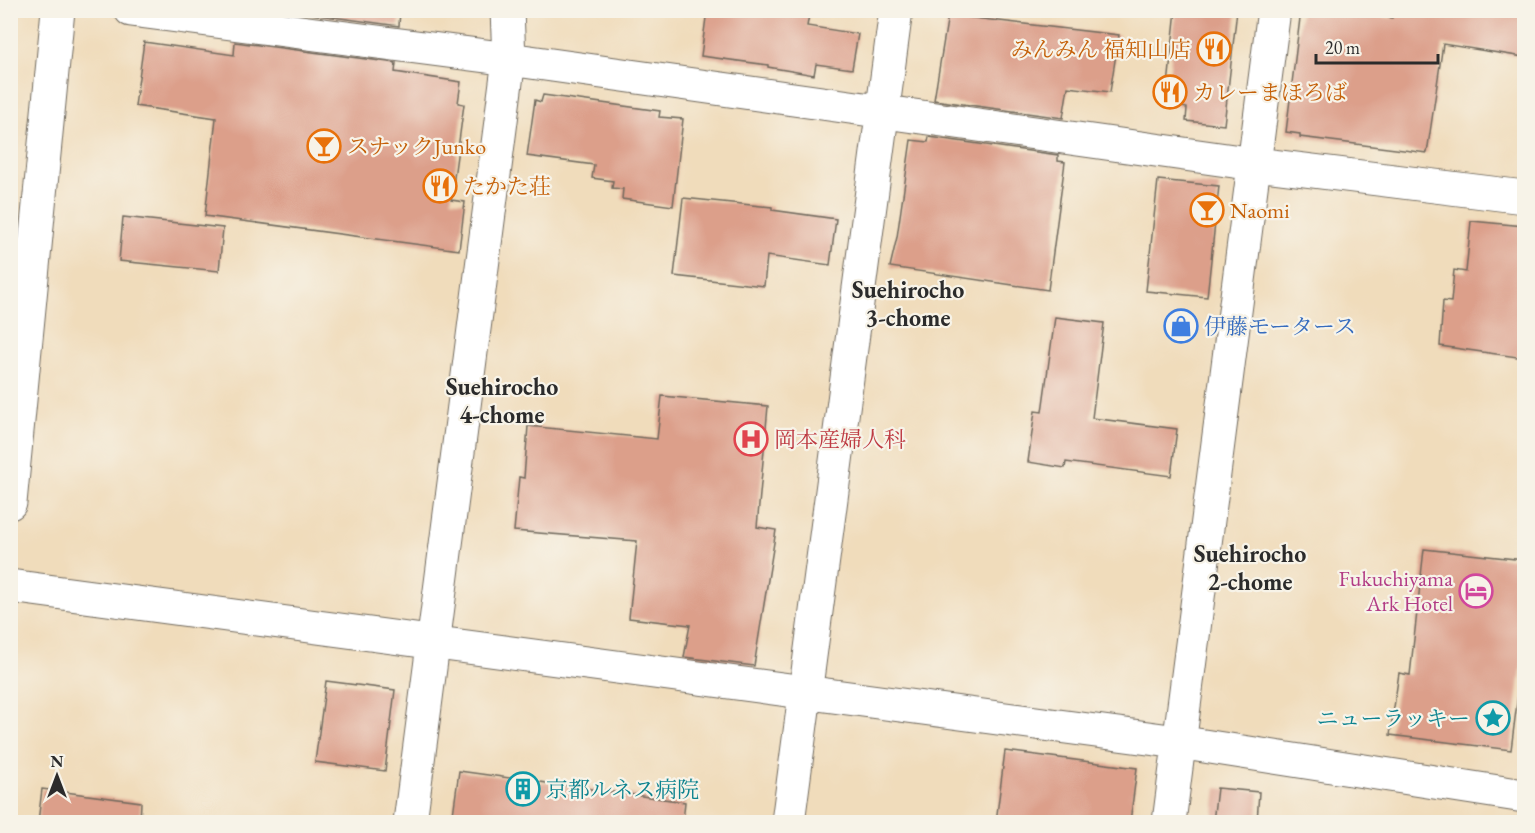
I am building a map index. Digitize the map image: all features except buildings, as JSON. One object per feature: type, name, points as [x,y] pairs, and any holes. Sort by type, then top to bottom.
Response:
[{"type":"street","points":[[10,503],[58,10]]},
{"type":"street","points":[[131,10],[509,59],[1255,164],[1524,197]]},
{"type":"street","points":[[410,822],[509,59],[507,10]]},
{"type":"street","points":[[788,822],[896,10]]},
{"type":"street","points":[[1169,822],[1274,10]]},
{"type":"street","points":[[10,586],[1178,742],[1524,796]]},
{"type":"place","name":"みんみん 福知山店","points":[[1214,49]]},
{"type":"place","name":"カレーまほろば","points":[[1170,92]]},
{"type":"place","name":"スナックJunko","points":[[324,146]]},
{"type":"place","name":"たかた荘","points":[[440,186]]},
{"type":"place","name":"Naomi","points":[[1207,210]]},
{"type":"place","name":"伊藤モータース","points":[[1181,326]]},
{"type":"place","name":"岡本産婦人科","points":[[751,439]]},
{"type":"place","name":"Fukuchiyama Ark Hotel","points":[[1476,591]]},
{"type":"place","name":"ニューラッキー","points":[[1493,718]]},
{"type":"place","name":"京都ルネス病院","points":[[523,789]]},
{"type":"district","name":"Suehirocho 3-chome","points":[[908,304]]},
{"type":"district","name":"Suehirocho 4-chome","points":[[502,401]]},
{"type":"district","name":"Suehirocho 2-chome","points":[[1250,568]]}]
